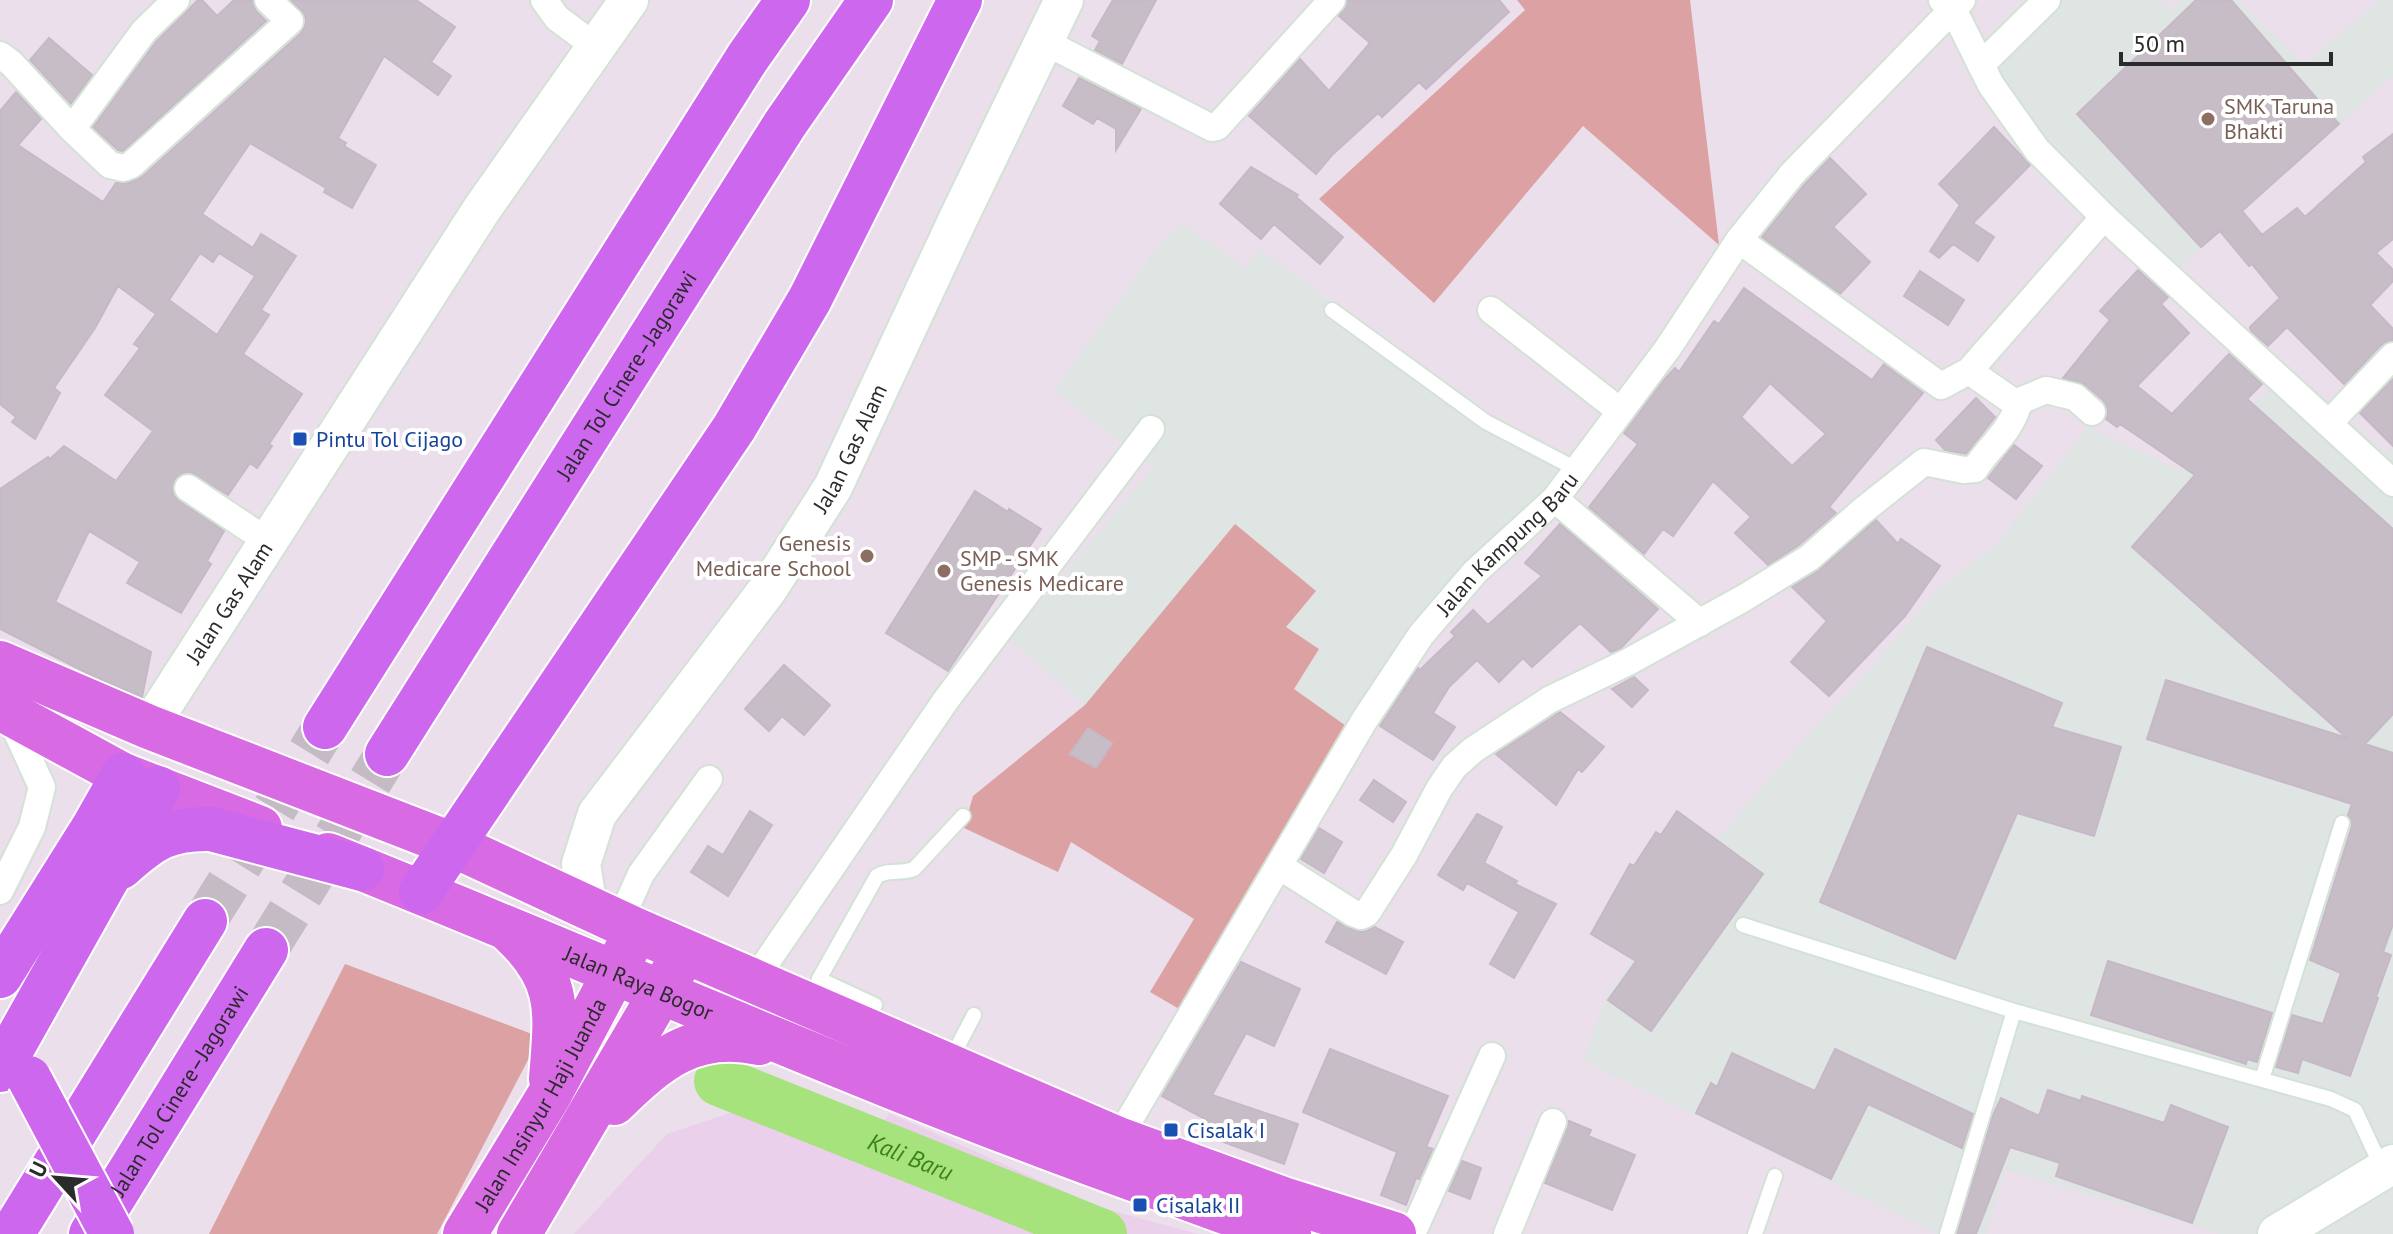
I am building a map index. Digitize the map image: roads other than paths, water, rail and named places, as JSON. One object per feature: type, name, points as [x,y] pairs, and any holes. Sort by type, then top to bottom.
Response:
[{"type":"highway","points":[[325,727],[748,57],[788,0]]},
{"type":"highway","name":"Jalan Tol Cinere–Jagorawi","points":[[387,754],[785,124],[871,0]]},
{"type":"highway","points":[[421,892],[734,428],[810,299],[960,0]]},
{"type":"highway","points":[[7,689],[166,734],[140,781],[106,881],[15,1064],[112,1234]]},
{"type":"highway","name":"Jalan Raya Bogor","points":[[7,689],[140,781],[504,925],[801,1051],[1090,1163],[1289,1234]]},
{"type":"highway","name":"Jalan Raya Bogor","points":[[166,734],[451,844],[614,921],[1118,1139],[1283,1199],[1394,1234]]},
{"type":"highway","points":[[0,976],[93,828],[140,781]]},
{"type":"highway","points":[[106,881],[147,843],[167,833],[187,829],[211,829],[362,869]]},
{"type":"highway","points":[[12,1234],[205,921]]},
{"type":"highway","name":"Jalan Insinyur Haji Juanda","points":[[465,1234],[550,1094],[614,973],[614,921]]},
{"type":"highway","points":[[504,925],[532,951],[549,980],[556,1014],[550,1094]]},
{"type":"highway","name":"Jalan Tol Cinere–Jagorawi","points":[[91,1234],[266,950]]},
{"type":"highway","points":[[519,1234],[684,951]]},
{"type":"highway","points":[[571,1148],[653,1065],[690,1045],[735,1038],[801,1051]]},
{"type":"main road","name":"Jalan Gas Alam","points":[[166,734],[269,542],[482,209],[629,0]]},
{"type":"main road","name":"Jalan Gas Alam","points":[[614,921],[581,864],[597,814],[768,589],[833,487],[1064,0]]},
{"type":"main road","points":[[2277,1234],[2384,1159]]},
{"type":"street","points":[[72,129],[144,31],[176,0]]},
{"type":"street","points":[[4,64],[110,165],[123,168],[131,165],[290,21],[268,0]]},
{"type":"street","points":[[544,0],[557,18],[596,47]]},
{"type":"street","points":[[1043,41],[1212,128],[1217,127],[1332,0]]},
{"type":"street","points":[[1981,65],[2047,0]]},
{"type":"street","points":[[1952,3],[1991,85],[2037,150],[2104,217],[2393,483]]},
{"type":"street","name":"Jalan Kampung Baru","points":[[1118,1139],[1364,721],[1421,635],[1475,572],[1555,499],[1668,348],[1739,240],[1792,174],[1952,3]]},
{"type":"street","points":[[1739,240],[1941,386],[1969,371],[2104,217]]},
{"type":"street","points":[[1491,310],[1620,411]]},
{"type":"street","points":[[2330,422],[2393,356]]},
{"type":"street","points":[[1969,371],[2018,405]]},
{"type":"street","points":[[1279,866],[1361,916],[1367,913],[1404,855],[1439,789],[1454,767],[1473,750],[1549,700],[1700,623],[1809,558],[1924,462],[1964,470],[1975,469],[1985,452],[2013,423],[2022,400],[2046,390],[2075,397],[2092,412]]},
{"type":"street","points":[[753,982],[946,700],[1151,429]]},
{"type":"street","points":[[188,488],[269,542]]},
{"type":"street","points":[[1555,499],[1700,623]]},
{"type":"street","points":[[0,891],[32,827],[42,787],[7,689]]},
{"type":"street","points":[[614,921],[641,874],[709,779]]},
{"type":"street","points":[[1412,1234],[1492,1056]]},
{"type":"street","points":[[1507,1234],[1553,1122]]},
{"type":"lane","points":[[1332,310],[1486,422],[1578,470]]},
{"type":"lane","points":[[863,1029],[875,1005],[819,979],[877,876],[883,872],[903,874],[914,869],[963,816]]},
{"type":"lane","points":[[2262,1079],[2342,823]]},
{"type":"lane","points":[[1743,925],[2014,1011],[2331,1099],[2355,1110],[2384,1159]]},
{"type":"lane","points":[[1947,1234],[2014,1011]]},
{"type":"lane","points":[[948,1065],[974,1015]]},
{"type":"lane","points":[[1755,1234],[1775,1176]]},
{"type":"waterway","name":"Kali Baru","points":[[719,1081],[1102,1234]]},
{"type":"tunnel","points":[[205,921],[325,727]]},
{"type":"tunnel","points":[[266,950],[387,754]]},
{"type":"place","name":"SMK Taruna Bhakti","points":[[2208,119]]},
{"type":"place","name":"Pintu Tol Cijago","points":[[300,439]]},
{"type":"place","name":"Genesis Medicare School","points":[[867,556]]},
{"type":"place","name":"SMP - SMK Genesis Medicare","points":[[944,571]]},
{"type":"place","name":"Cisalak I","points":[[1171,1130]]},
{"type":"place","name":"Cisalak II","points":[[1140,1205]]}]
